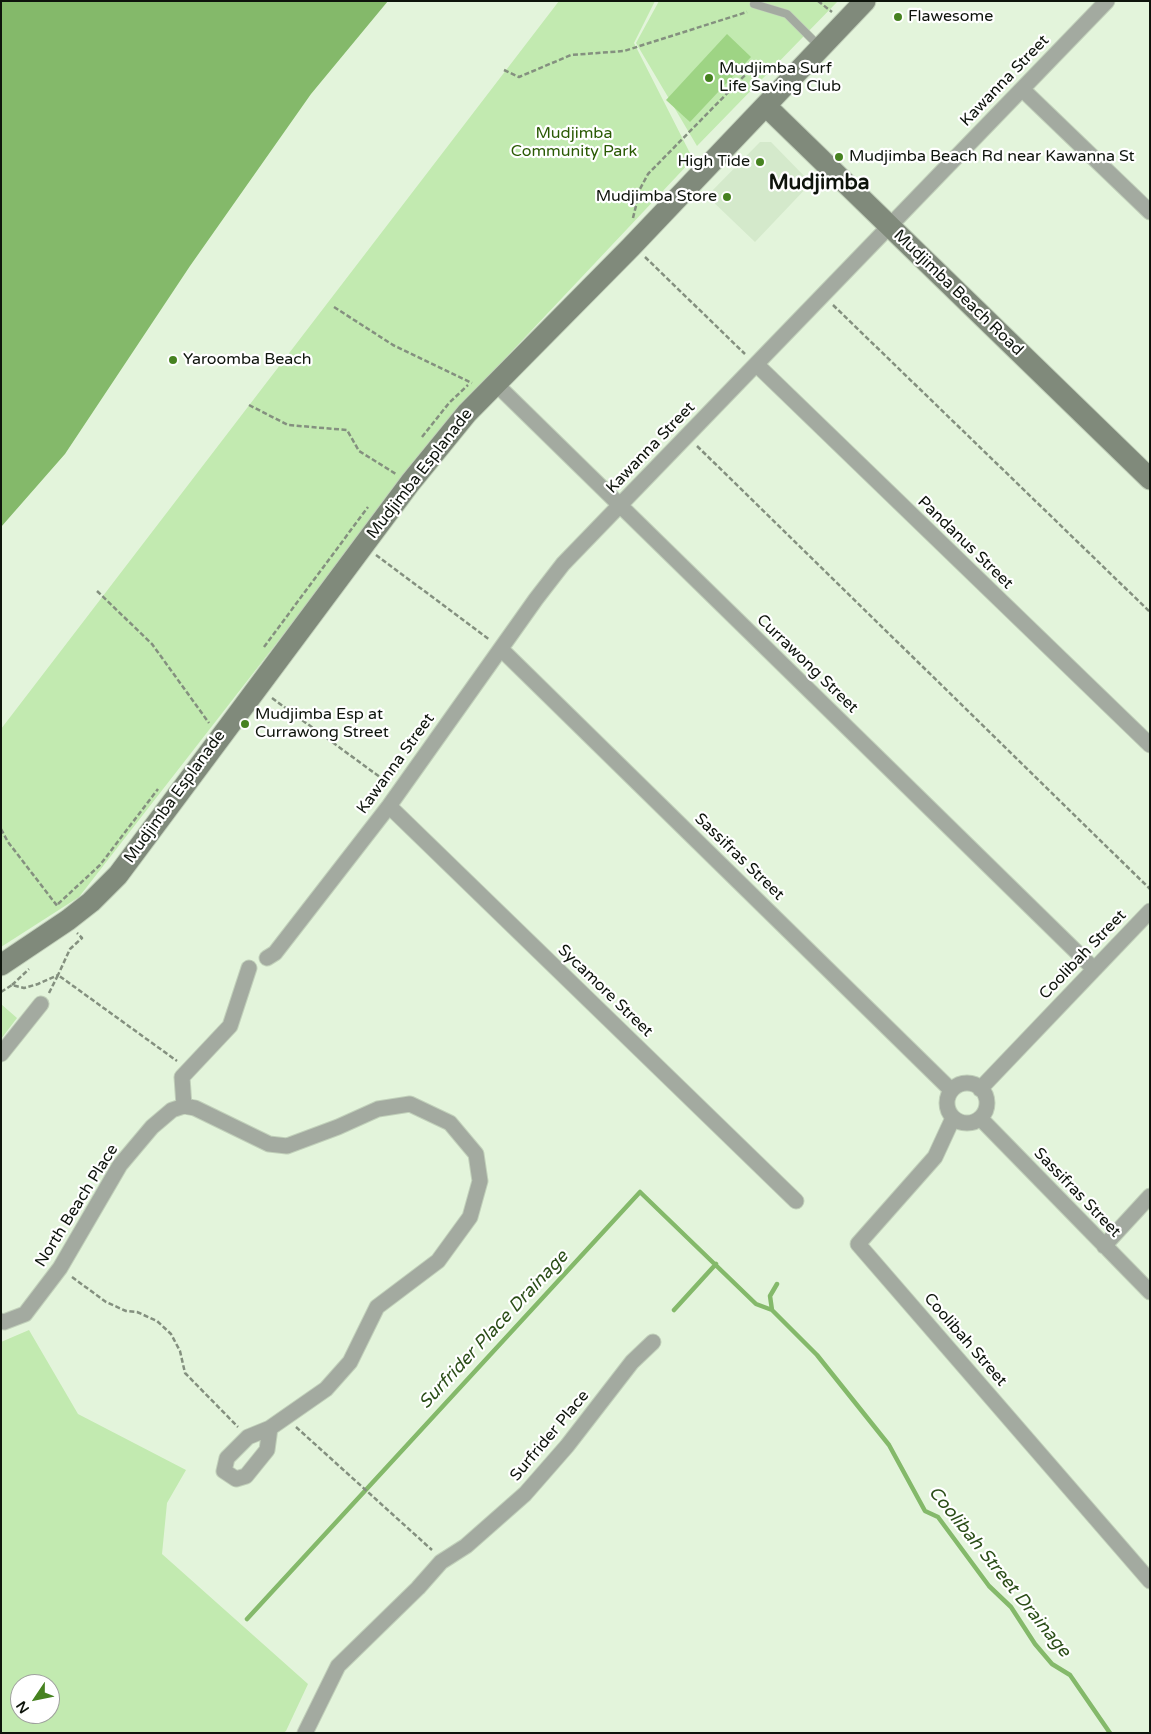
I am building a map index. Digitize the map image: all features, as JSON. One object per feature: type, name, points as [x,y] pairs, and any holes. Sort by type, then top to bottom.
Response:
[{"type":"street","name":"Mudjimba Esplanade","points":[[1,965],[72,926],[90,902],[118,875],[410,483],[467,413],[631,246],[865,1]]},
{"type":"street","name":"Kawanna Street","points":[[267,958],[275,953],[389,806],[563,564],[1107,1]]},
{"type":"street","points":[[1022,89],[1150,212]]},
{"type":"street","name":"Mudjimba Beach Road","points":[[766,106],[1150,479]]},
{"type":"street","name":"Pandanus Street","points":[[756,365],[1150,745]]},
{"type":"street","name":"Currawong Street","points":[[490,388],[620,505],[1094,969]]},
{"type":"street","name":"Sassifras Street","points":[[501,649],[951,1090]]},
{"type":"street","name":"Sycamore Street","points":[[389,806],[796,1201]]},
{"type":"street","name":"Coolibah Street","points":[[980,1089],[1150,911]]},
{"type":"street","points":[[249,968],[230,1026],[182,1077],[184,1106],[195,1108],[269,1144],[287,1146],[338,1127],[378,1109],[410,1104],[450,1124],[476,1154],[480,1181],[470,1217],[438,1261],[377,1307],[350,1362],[326,1389],[276,1424],[248,1437],[228,1458],[224,1471],[236,1479],[246,1476],[267,1450],[276,1424]]},
{"type":"street","points":[[1,1054],[40,1004]]},
{"type":"street","points":[[963,1083],[980,1089],[985,1094],[986,1101],[986,1108],[980,1118],[967,1123],[953,1118],[947,1105],[947,1098],[951,1090],[963,1083]]},
{"type":"street","name":"North Beach Place","points":[[1,1321],[25,1314],[60,1268],[120,1164],[152,1127],[172,1110],[184,1106]]},
{"type":"street","name":"Coolibah Street","points":[[953,1118],[935,1157],[858,1244],[1150,1581]]},
{"type":"street","name":"Sassifras Street","points":[[980,1118],[1150,1292]]},
{"type":"street","points":[[1104,1246],[1150,1196]]},
{"type":"street","name":"Surfrider Place","points":[[304,1733],[338,1666],[418,1588],[447,1572],[466,1546],[525,1494],[567,1446],[632,1362],[653,1342]]},
{"type":"street","name":"Surfrider Place","points":[[312,1733],[314,1714]]},
{"type":"lane","points":[[754,4],[787,14],[820,47]]},
{"type":"path","points":[[818,1],[834,13]]},
{"type":"path","points":[[504,70],[519,77],[571,55],[624,51],[750,12],[754,4]]},
{"type":"path","points":[[643,256],[756,365]]},
{"type":"path","points":[[823,295],[1150,612]]},
{"type":"path","points":[[334,307],[393,345],[471,382],[490,388]]},
{"type":"path","points":[[249,405],[288,425],[347,430],[359,451],[410,483]]},
{"type":"path","points":[[687,436],[1150,888]]},
{"type":"path","points":[[363,546],[501,649]]},
{"type":"path","points":[[97,591],[152,644],[209,722],[222,734]]},
{"type":"path","points":[[257,687],[400,791]]},
{"type":"path","points":[[1,829],[8,842],[82,938],[70,949],[52,989],[40,1004]]},
{"type":"path","points":[[1,992],[12,985],[24,988],[58,975]]},
{"type":"path","points":[[58,975],[180,1064]]},
{"type":"path","points":[[60,1268],[106,1302],[157,1321],[171,1334],[180,1351],[186,1373],[248,1437]]},
{"type":"path","points":[[276,1424],[294,1425],[432,1550]]},
{"type":"shaded area","points":[[1,1],[388,1],[311,94],[190,266],[65,454],[1,527]]},
{"type":"shaded area","points":[[760,142],[771,142],[811,183],[755,242],[707,196]]},
{"type":"green space","name":"Mudjimba Community Park","points":[[559,1],[655,1],[634,43],[693,159],[465,401],[79,897],[1,947],[1,729]]},
{"type":"green space","points":[[659,1],[838,1],[697,146],[636,43]]},
{"type":"green space","points":[[1,1004],[17,1018],[1,1039]]},
{"type":"green space","points":[[29,1330],[78,1414],[186,1470],[167,1503],[162,1554],[308,1684],[286,1731],[283,1733],[1,1733],[1,1342]]},
{"type":"building","name":"Mudjimba Surf Life Saving Club","points":[[727,34],[751,57],[690,122],[666,100]]},
{"type":"waterway","name":"Surfrider Place Drainage","points":[[247,1619],[640,1192],[756,1304],[772,1310]]},
{"type":"waterway","points":[[674,1310],[716,1264]]},
{"type":"waterway","name":"Coolibah Street Drainage","points":[[777,1284],[770,1296],[772,1310],[817,1355],[889,1445],[925,1511],[938,1517],[989,1586],[1011,1607],[1035,1644],[1052,1664],[1070,1675],[1110,1733]]},
{"type":"place","name":"Flawesome","points":[[898,17]]},
{"type":"place","name":"Mudjimba Surf Life Saving Club","points":[[709,78]]},
{"type":"place","name":"Mudjimba Beach Rd near Kawanna St","points":[[839,157]]},
{"type":"place","name":"High Tide","points":[[760,162]]},
{"type":"place","name":"Mudjimba Store","points":[[727,197]]},
{"type":"place","name":"Yaroomba Beach","points":[[173,360]]},
{"type":"place","name":"Mudjimba Esp at Currawong Street","points":[[245,724]]},
{"type":"district","name":"Mudjimba","points":[[819,183]]}]
